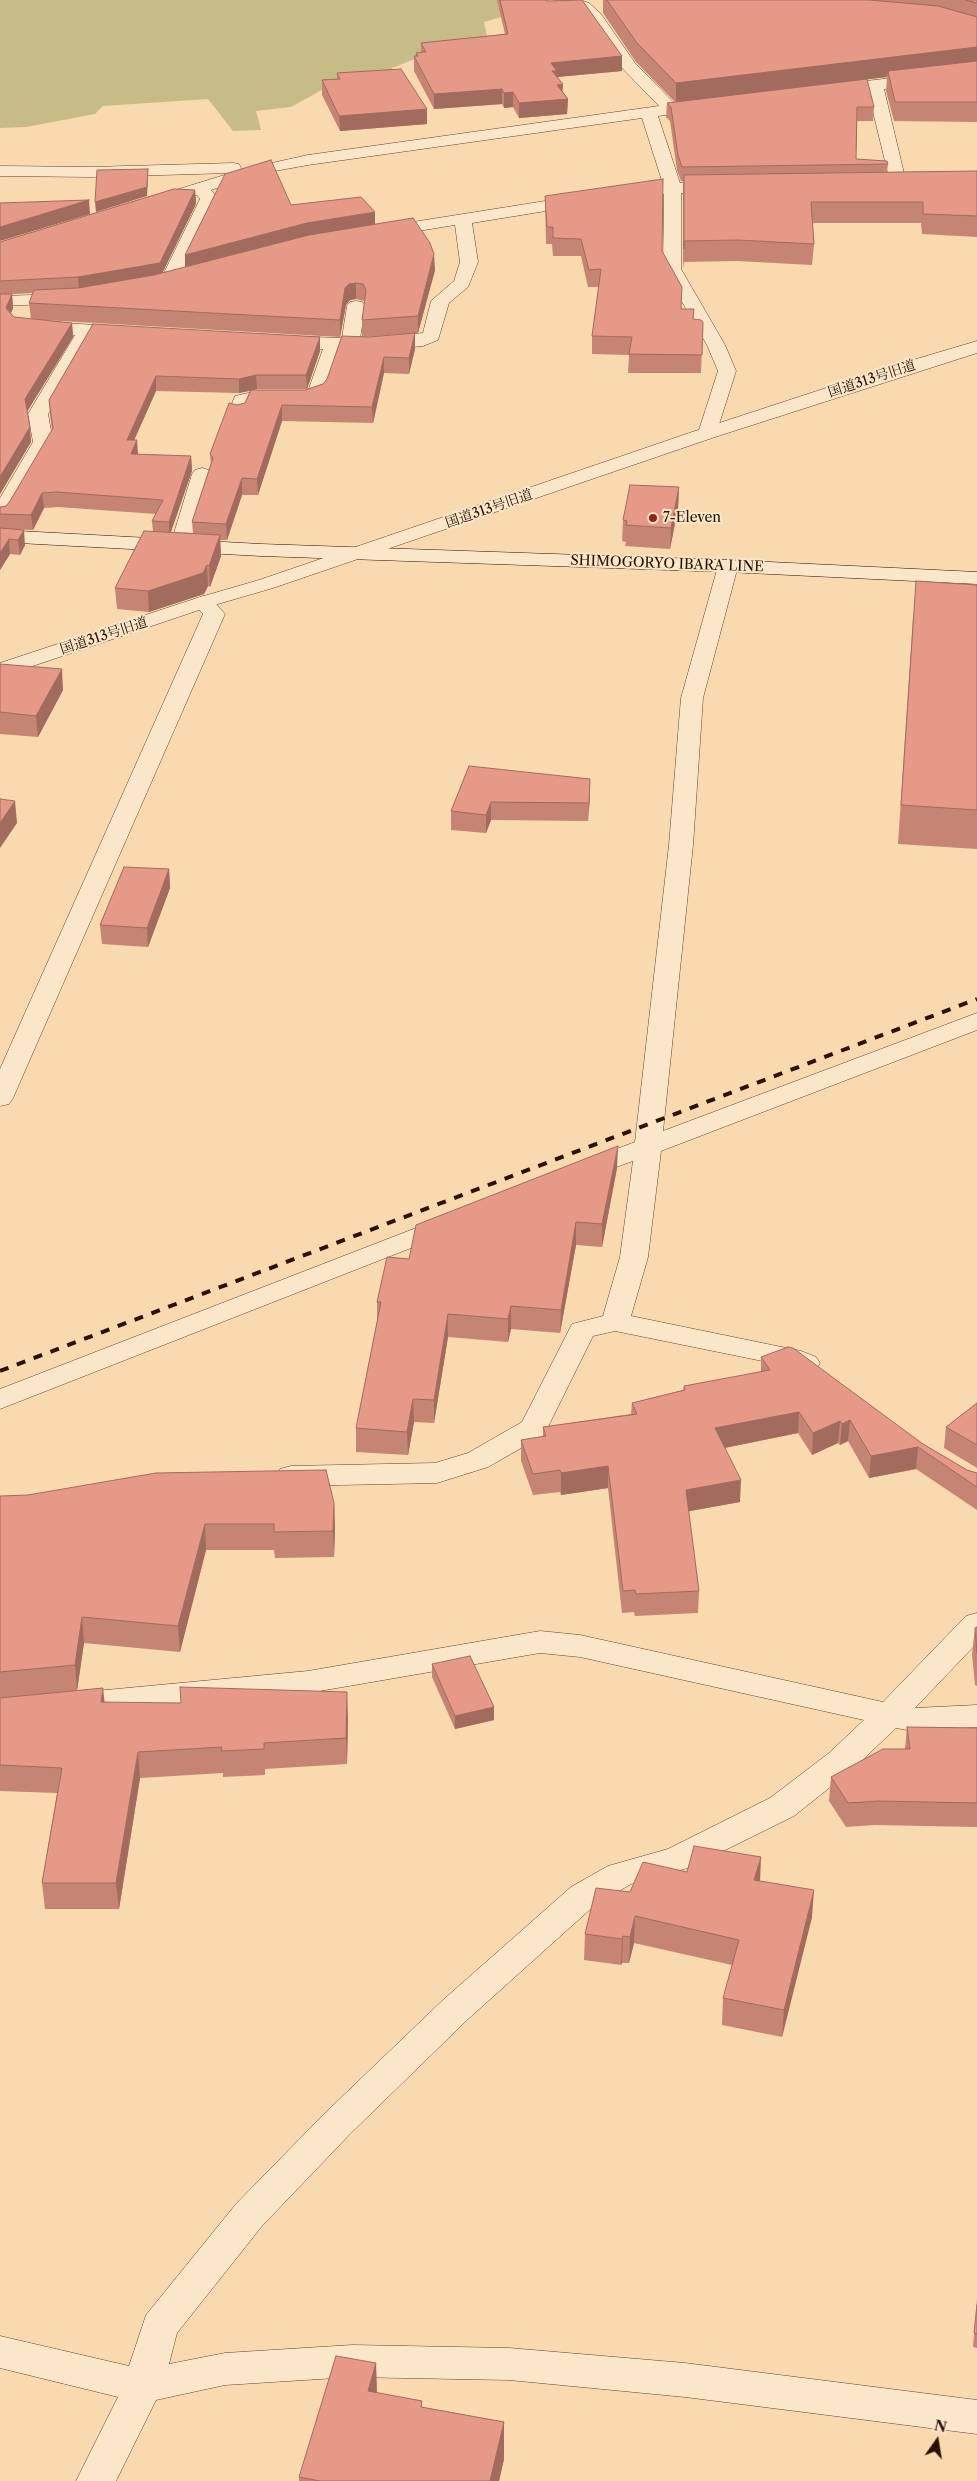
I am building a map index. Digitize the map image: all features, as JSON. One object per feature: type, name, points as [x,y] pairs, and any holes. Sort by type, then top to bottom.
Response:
[{"type":"street","points":[[563,0],[584,6],[596,17],[629,66],[671,109]]},
{"type":"street","points":[[817,92],[977,73]]},
{"type":"street","points":[[875,85],[898,186]]},
{"type":"street","points":[[143,206],[261,169],[388,148],[720,103]]},
{"type":"street","points":[[648,112],[673,188],[672,269],[716,345],[727,371],[708,433]]},
{"type":"street","points":[[0,171],[92,172],[261,169]]},
{"type":"street","points":[[366,235],[609,196],[673,188],[740,186]]},
{"type":"street","points":[[880,186],[918,186]]},
{"type":"street","points":[[188,276],[162,283],[209,198],[200,188]]},
{"type":"street","points":[[265,341],[343,345],[423,340],[430,336],[440,301],[462,283],[469,262],[463,219]]},
{"type":"street","points":[[0,301],[79,298]]},
{"type":"street","points":[[28,301],[18,323],[22,326],[146,334]]},
{"type":"street","points":[[238,413],[242,400],[257,397],[306,398],[316,394],[350,334],[356,306]]},
{"type":"street","points":[[0,516],[43,442],[38,414],[87,331]]},
{"type":"street","name":"国道313号旧道","points":[[0,670],[204,602],[357,554],[708,433],[903,369],[977,347]]},
{"type":"street","points":[[177,545],[184,533],[202,474]]},
{"type":"street","name":"SHIMOGORYO IBARA LINE","points":[[0,536],[357,554],[728,566],[977,578]]},
{"type":"street","points":[[615,1322],[634,1257],[648,1145],[682,846],[692,698],[728,566]]},
{"type":"street","points":[[0,1098],[214,614],[204,602]]},
{"type":"street","points":[[564,1178],[977,1021]]},
{"type":"street","points":[[0,1400],[472,1214]]},
{"type":"street","points":[[261,1477],[437,1473],[478,1460],[534,1428],[582,1330],[615,1322],[801,1360],[824,1376]]},
{"type":"street","points":[[96,2481],[143,2386],[160,2326],[249,2215],[337,2124],[455,2010],[584,1896],[620,1875],[679,1858],[782,1807],[841,1761],[890,1715],[977,1624]]},
{"type":"street","points":[[0,1711],[308,1682],[540,1642],[580,1646],[913,1720],[977,1716]]},
{"type":"street","points":[[0,2352],[143,2386],[225,2369],[264,2366],[352,2361],[508,2364],[685,2380],[977,2417]]},
{"type":"shaded area","points":[[0,0],[547,0],[584,9],[512,14],[484,22],[490,51],[415,59],[392,68],[395,84],[329,86],[291,107],[256,111],[261,130],[233,131],[208,99],[103,106],[95,114],[26,127],[0,128]]},
{"type":"building","points":[[500,0],[582,0],[622,56],[551,63],[557,71],[552,71],[563,84],[557,85],[568,99],[519,103],[513,92],[504,93],[502,89],[434,94],[414,56],[418,56],[416,53],[426,52],[421,43],[508,34]]},
{"type":"building","points":[[607,0],[869,0],[938,6],[977,17],[977,47],[676,83],[637,43]]},
{"type":"building","points":[[966,0],[977,0],[977,3]]},
{"type":"building","points":[[977,61],[977,102],[895,102],[888,71]]},
{"type":"building","points":[[401,69],[427,109],[339,116],[322,80],[340,79],[337,73]]},
{"type":"building","points":[[867,79],[874,107],[857,107],[856,159],[887,161],[888,164],[682,167],[678,155],[671,107],[667,103]]},
{"type":"building","points":[[271,160],[291,205],[361,197],[375,212],[307,223],[185,255],[225,174]]},
{"type":"building","points":[[148,169],[147,187],[95,202],[97,170]]},
{"type":"building","points":[[977,171],[977,216],[923,214],[923,202],[811,202],[814,244],[738,240],[684,241],[684,175]]},
{"type":"building","points":[[663,179],[662,251],[682,287],[681,309],[694,309],[693,319],[703,322],[702,355],[629,354],[632,337],[592,336],[601,269],[589,270],[581,239],[553,238],[553,227],[547,227],[545,196]]},
{"type":"building","points":[[174,189],[195,190],[160,263],[78,277],[0,281],[0,242]]},
{"type":"building","points":[[89,200],[0,227],[0,203]]},
{"type":"building","points":[[413,218],[430,243],[434,254],[418,316],[362,320],[366,290],[363,284],[356,283],[349,284],[345,288],[340,320],[29,303],[34,290],[78,288],[154,275],[309,235]]},
{"type":"building","points":[[0,294],[12,294],[6,308],[14,317],[72,323],[25,399],[30,427],[0,477]]},
{"type":"building","points":[[93,324],[320,337],[306,375],[256,375],[239,379],[156,376],[127,440],[137,440],[131,454],[191,456],[169,522],[152,521],[163,500],[57,492],[42,493],[31,515],[0,514],[0,507],[6,506],[10,501],[53,428],[49,400]]},
{"type":"building","points":[[415,333],[409,358],[384,357],[372,407],[282,405],[257,479],[242,478],[226,524],[192,522],[213,458],[210,454],[229,403],[237,405],[245,403],[251,390],[305,390],[323,384],[327,379],[342,336],[369,337]]},
{"type":"building","points":[[630,485],[679,487],[671,528],[626,525],[627,521],[623,520]]},
{"type":"building","points":[[0,528],[24,530],[18,540],[9,539],[0,553]]},
{"type":"building","points":[[144,531],[220,535],[209,566],[207,565],[203,573],[148,591],[115,588]]},
{"type":"building","points":[[916,581],[977,585],[977,810],[901,805]]},
{"type":"building","points":[[0,664],[62,669],[36,716],[0,712]]},
{"type":"building","points":[[469,766],[590,779],[589,803],[491,802],[486,815],[451,811]]},
{"type":"building","points":[[0,799],[15,801],[0,823]]},
{"type":"building","points":[[124,867],[169,869],[147,928],[100,925]]},
{"type":"building","points":[[618,1146],[602,1224],[576,1222],[561,1310],[511,1306],[508,1319],[448,1314],[434,1400],[413,1399],[407,1432],[356,1428],[381,1302],[377,1302],[387,1257],[409,1259],[416,1225]]},
{"type":"building","points":[[788,1347],[793,1348],[923,1444],[967,1470],[977,1473],[977,1487],[918,1447],[871,1456],[850,1420],[842,1424],[840,1421],[813,1433],[799,1412],[715,1428],[741,1480],[686,1490],[699,1591],[636,1594],[635,1590],[623,1591],[608,1466],[561,1473],[560,1470],[533,1474],[521,1440],[546,1436],[543,1427],[637,1414],[632,1403],[685,1390],[684,1386],[770,1370],[761,1357]]},
{"type":"building","points":[[977,1403],[977,1445],[946,1427]]},
{"type":"building","points":[[326,1470],[334,1503],[333,1531],[274,1532],[274,1524],[205,1524],[178,1626],[82,1617],[75,1665],[0,1672],[0,1496],[28,1495],[156,1473]]},
{"type":"building","points":[[977,1627],[977,1653],[975,1628]]},
{"type":"building","points":[[470,1656],[494,1707],[455,1716],[432,1664]]},
{"type":"building","points":[[180,1687],[347,1692],[346,1738],[264,1743],[264,1749],[221,1751],[222,1747],[138,1752],[116,1883],[42,1883],[62,1768],[0,1765],[0,1698],[103,1688],[101,1702],[181,1703]]},
{"type":"building","points":[[907,1727],[977,1728],[977,1803],[878,1801],[848,1803],[831,1777],[883,1749],[910,1749]]},
{"type":"building","points":[[694,1846],[761,1857],[754,1880],[814,1890],[784,2010],[723,1998],[739,1940],[635,1916],[630,1937],[623,1936],[622,1939],[585,1934],[596,1888],[630,1892],[643,1862],[687,1872]]},
{"type":"building","points":[[977,2305],[977,2334],[974,2333]]},
{"type":"building","points":[[336,2356],[376,2363],[368,2391],[422,2401],[421,2407],[504,2422],[490,2481],[320,2481],[299,2477]]},
{"type":"railway","points":[[0,1371],[977,999]]},
{"type":"place","name":"7-Eleven","points":[[653,518]]}]
